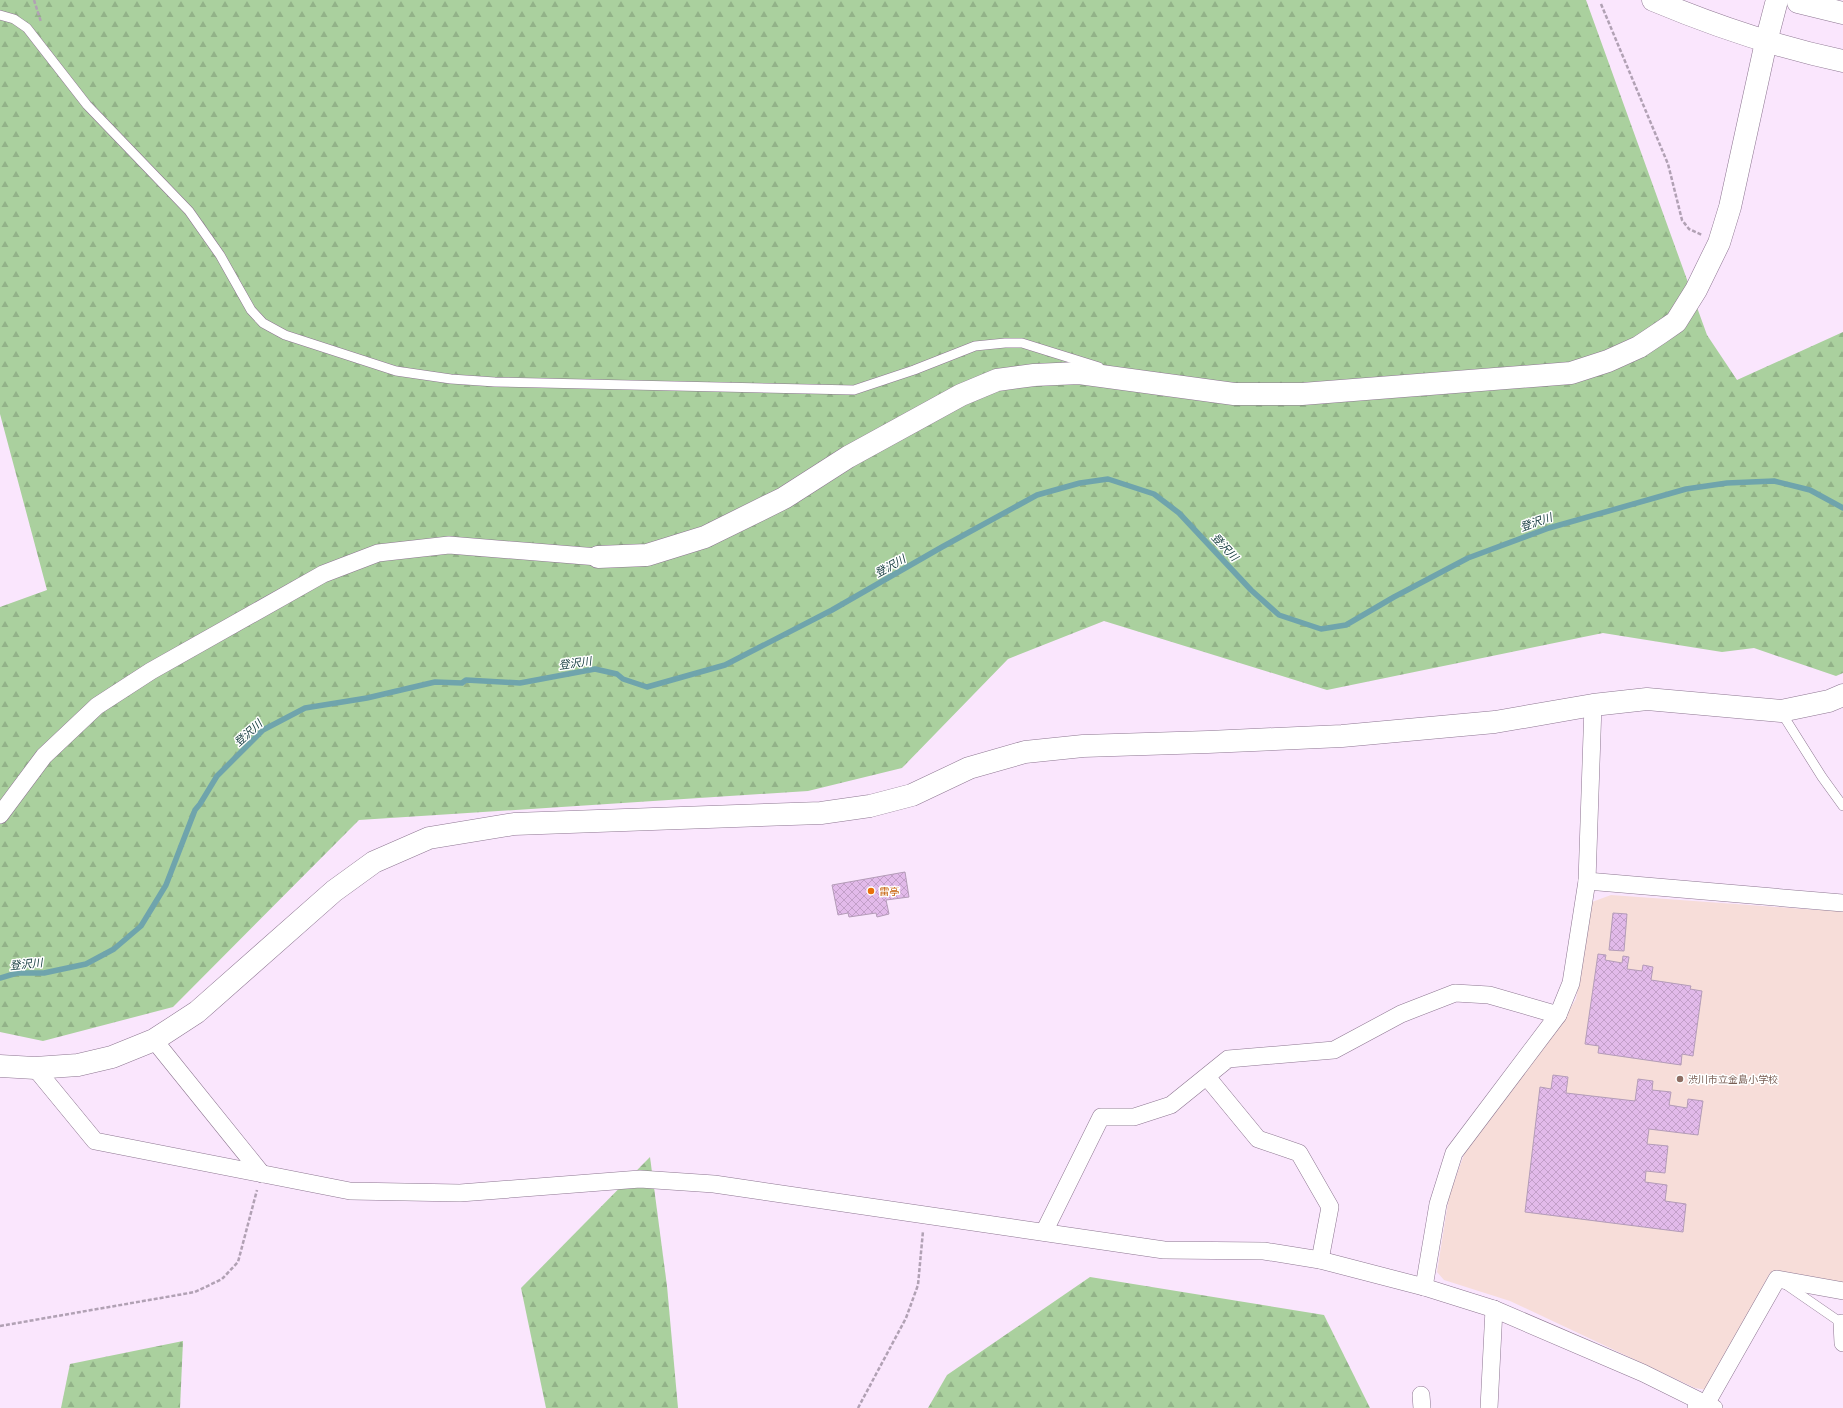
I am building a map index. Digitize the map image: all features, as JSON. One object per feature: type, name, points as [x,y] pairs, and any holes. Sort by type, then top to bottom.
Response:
[{"type":"main road","points":[[1653,0],[1694,17],[1766,42],[1843,61]]},
{"type":"main road","points":[[598,557],[647,555],[705,537],[784,498],[848,457],[961,395],[997,380],[1034,375],[1079,373],[1234,394],[1302,394],[1473,382],[1571,373],[1608,361],[1639,347],[1676,322],[1696,290],[1719,243],[1730,207],[1766,42],[1777,0]]},
{"type":"main road","points":[[1798,2],[1843,13]]},
{"type":"main road","points":[[0,1066],[35,1068],[78,1065],[112,1057],[154,1040],[197,1012],[334,891],[374,862],[429,838],[514,824],[821,813],[870,806],[912,795],[969,768],[1025,752],[1082,746],[1349,735],[1495,722],[1593,705],[1648,699],[1781,711],[1829,700],[1843,695]]},
{"type":"street","points":[[0,815],[44,756],[97,706],[151,671],[323,574],[378,553],[449,545],[598,557]]},
{"type":"street","points":[[1424,1287],[1438,1204],[1454,1153],[1558,1015],[1571,984],[1587,881],[1593,705]]},
{"type":"street","points":[[1587,881],[1843,903]]},
{"type":"street","points":[[1044,1232],[1101,1117],[1134,1117],[1171,1105],[1228,1059],[1334,1050],[1401,1014],[1455,993],[1489,995],[1558,1015]]},
{"type":"street","points":[[154,1040],[262,1174]]},
{"type":"street","points":[[35,1068],[95,1141],[350,1191],[460,1193],[640,1178],[714,1184],[1164,1250],[1264,1251],[1320,1260],[1424,1287],[1494,1309],[1560,1336],[1704,1407],[1777,1279],[1843,1291]]},
{"type":"street","points":[[1207,1077],[1258,1139],[1299,1153],[1330,1207],[1320,1260]]},
{"type":"street","points":[[1489,1408],[1494,1309]]},
{"type":"street","points":[[1843,1324],[1843,1343]]},
{"type":"lane","points":[[0,15],[14,19],[27,28],[87,105],[189,211],[220,255],[251,310],[263,323],[285,335],[396,371],[495,382],[854,390],[914,370],[975,346],[1022,343],[1066,355],[1135,381]]},
{"type":"lane","points":[[1781,711],[1822,777],[1843,806]]},
{"type":"lane","points":[[1777,1279],[1843,1324]]},
{"type":"path","points":[[1601,4],[1668,164],[1682,220],[1689,229],[1719,243]]},
{"type":"path","points":[[0,1326],[195,1292],[222,1279],[238,1262],[262,1174]]},
{"type":"path","points":[[858,1408],[906,1318],[918,1285],[925,1215]]},
{"type":"shaded area","name":"渋川市立金島小学校","points":[[1611,895],[1818,910],[1843,910],[1843,1283],[1770,1273],[1707,1390],[1695,1388],[1510,1301],[1444,1280],[1437,1272],[1449,1196],[1466,1149],[1576,999],[1592,902]]},
{"type":"green space","points":[[0,0],[1586,0],[1707,335],[1737,380],[1843,332],[1843,673],[1836,676],[1754,648],[1722,652],[1603,633],[1327,690],[1104,621],[1008,659],[902,768],[808,791],[359,820],[173,1007],[43,1041],[0,1032],[0,607],[47,590],[0,414]]},
{"type":"green space","points":[[650,1157],[667,1286],[678,1408],[546,1408],[521,1288]]},
{"type":"green space","points":[[1090,1277],[1324,1315],[1370,1408],[928,1408],[947,1375]]},
{"type":"green space","points":[[183,1341],[180,1408],[61,1408],[70,1364]]},
{"type":"building","name":"雷亭","points":[[905,872],[909,897],[886,900],[889,914],[877,917],[876,913],[849,917],[848,913],[838,915],[832,885]]},
{"type":"building","points":[[1613,913],[1627,914],[1624,951],[1609,950]]},
{"type":"building","points":[[1598,954],[1606,955],[1605,960],[1622,963],[1623,956],[1629,957],[1627,969],[1642,971],[1643,965],[1653,967],[1651,980],[1691,986],[1690,989],[1702,991],[1693,1056],[1682,1054],[1681,1065],[1598,1053],[1599,1046],[1585,1044]]},
{"type":"building","points":[[1553,1075],[1568,1077],[1566,1093],[1635,1101],[1638,1079],[1653,1081],[1652,1090],[1671,1092],[1669,1105],[1687,1108],[1688,1099],[1703,1101],[1698,1135],[1649,1129],[1647,1144],[1668,1146],[1665,1173],[1646,1171],[1645,1182],[1667,1185],[1665,1201],[1686,1204],[1683,1232],[1525,1212],[1540,1087],[1551,1089]]},
{"type":"waterway","name":"登沢川","points":[[0,978],[17,973],[44,973],[86,964],[114,949],[141,926],[166,885],[195,810],[217,776],[263,730],[305,708],[367,698],[435,682],[462,683],[466,680],[520,683],[595,669],[617,674],[623,679],[647,687],[725,665],[832,610],[1037,495],[1080,483],[1108,479],[1154,494],[1179,513],[1251,590],[1279,615],[1321,629],[1346,625],[1394,597],[1468,558],[1549,528],[1686,489],[1727,483],[1774,481],[1810,490],[1843,508]]},
{"type":"place","name":"雷亭","points":[[871,891]]},
{"type":"place","name":"渋川市立金島小学校","points":[[1680,1079]]}]
